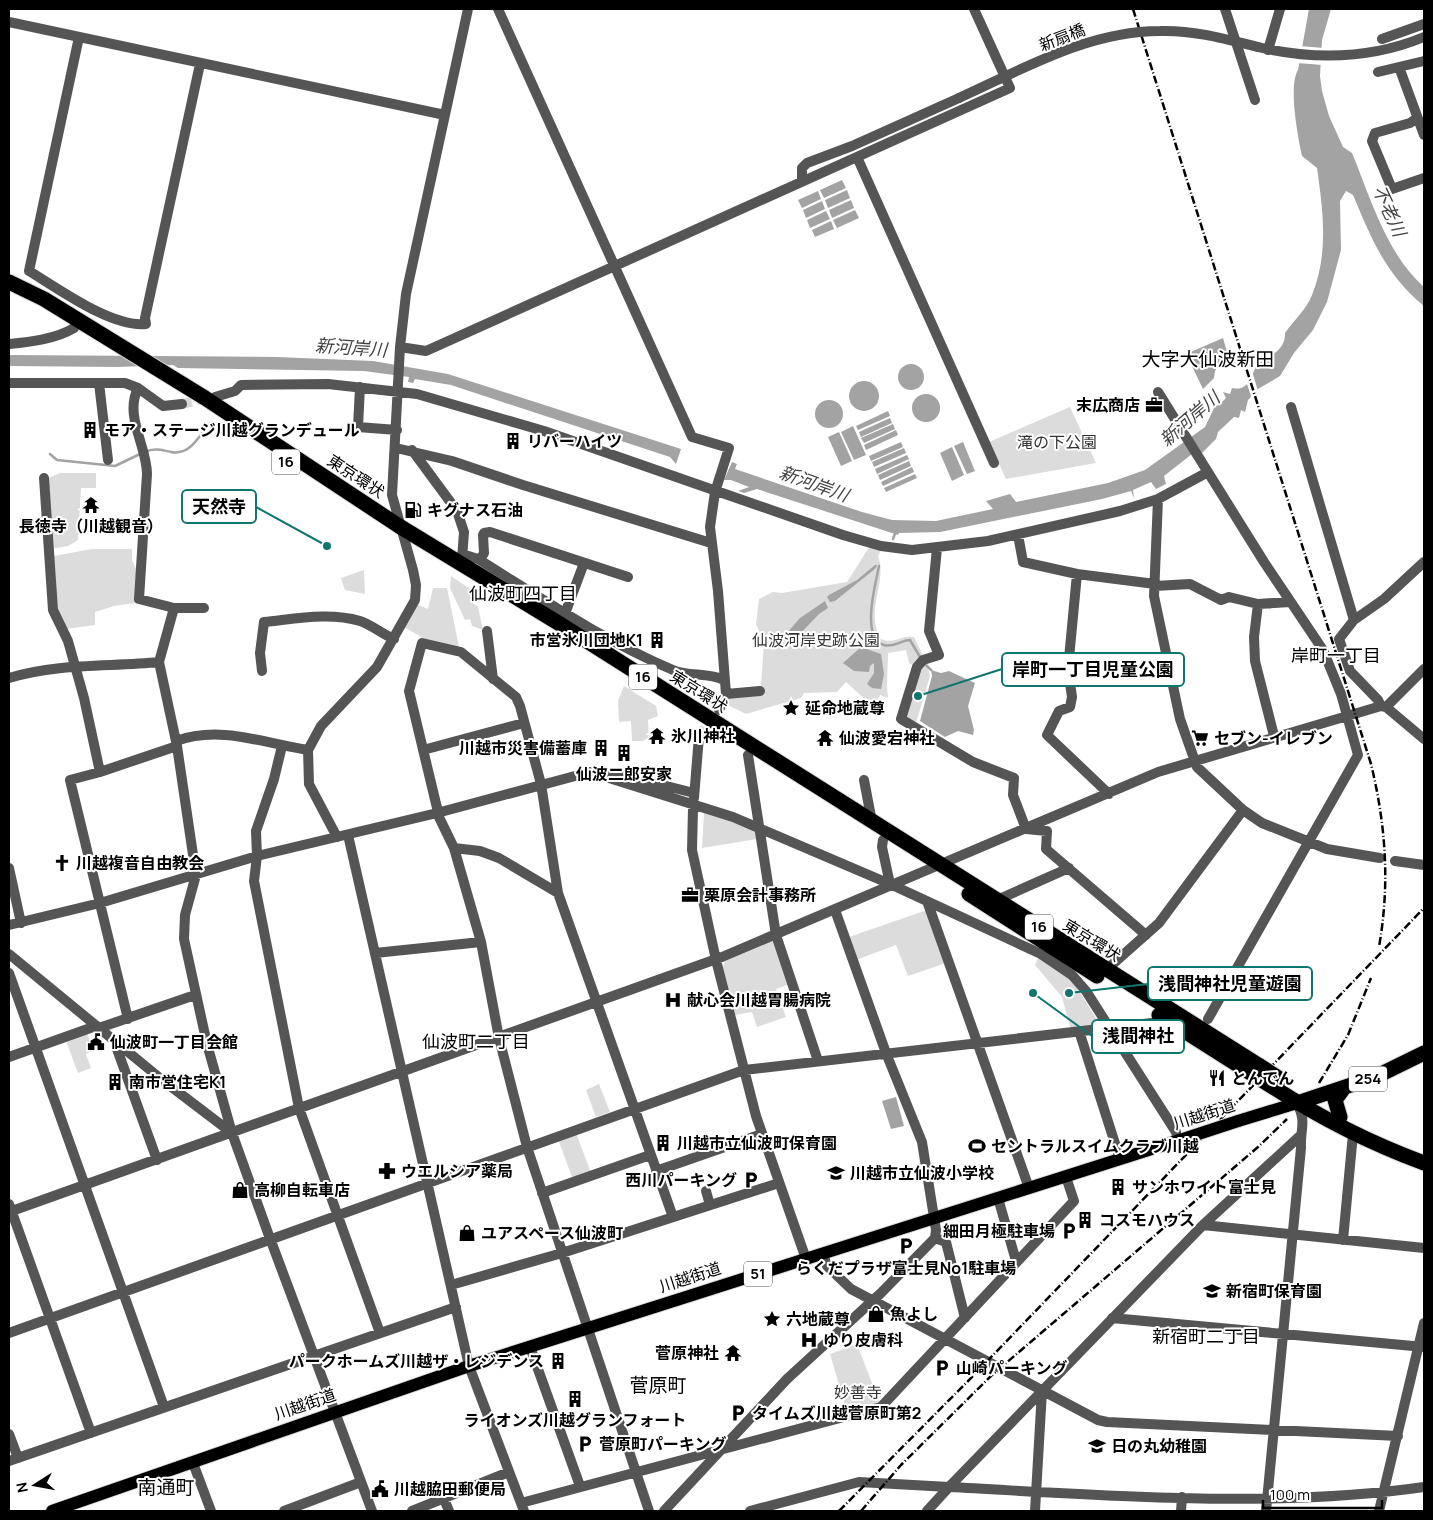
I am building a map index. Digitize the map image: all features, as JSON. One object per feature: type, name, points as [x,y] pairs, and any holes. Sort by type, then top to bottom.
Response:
[{"type":"highway","name":"東京環状","points":[[9,282],[44,299],[191,390],[401,530],[748,755],[883,840],[997,900],[1353,1134],[1424,1163]]},
{"type":"highway","name":"東京環状","points":[[9,292],[74,328],[171,390],[401,530],[462,559],[564,618],[872,822],[935,868],[1169,1021],[1256,1070]]},
{"type":"highway","name":"川越街道","points":[[1304,1101],[1375,1077],[1424,1053]]},
{"type":"highway","points":[[1340,1117],[1336,1100],[1343,1089]]},
{"type":"highway","name":"東京環状","points":[[1304,1101],[1384,1140],[1424,1156]]},
{"type":"main road","name":"川越街道","points":[[60,1510],[469,1366],[1304,1101]]},
{"type":"street","points":[[337,837],[309,784],[308,750],[321,726],[377,667],[415,600],[416,585],[392,495],[400,349],[406,294],[426,211],[444,115],[468,9]]},
{"type":"street","points":[[498,9],[692,437],[729,448],[715,492],[711,512],[711,543],[718,591],[726,694],[719,710]]},
{"type":"street","points":[[400,349],[426,351],[1010,88],[974,9]]},
{"type":"street","points":[[1225,9],[1255,100]]},
{"type":"street","points":[[1263,48],[1280,9]]},
{"type":"street","points":[[9,22],[444,115]]},
{"type":"street","points":[[1382,39],[1424,24]]},
{"type":"street","name":"新扇橋","points":[[802,182],[802,168],[807,163],[852,146],[1076,46],[1116,35],[1162,30],[1188,32],[1281,52],[1318,56],[1356,55],[1402,45],[1424,37]]},
{"type":"street","points":[[79,37],[29,271],[105,316],[124,324],[146,324],[145,318],[200,64]]},
{"type":"street","points":[[1378,72],[1424,61]]},
{"type":"street","points":[[1399,67],[1424,135]]},
{"type":"street","points":[[1417,118],[1410,123],[1375,134],[1372,142],[1392,189],[1424,178]]},
{"type":"street","points":[[857,157],[994,463]]},
{"type":"street","points":[[9,344],[65,333],[74,328]]},
{"type":"street","points":[[9,383],[125,383],[138,388],[163,406],[182,404]]},
{"type":"street","points":[[99,383],[108,460]]},
{"type":"street","points":[[215,396],[235,391],[239,385],[328,384],[398,390],[436,398],[544,431],[715,492],[881,546],[912,550],[937,548],[1018,535],[1120,511],[1158,499],[1208,472]]},
{"type":"street","points":[[360,386],[358,427],[396,430]]},
{"type":"street","points":[[138,388],[133,401],[134,414],[138,438],[147,464],[138,599],[174,608],[204,608]]},
{"type":"street","points":[[1158,392],[1290,602],[1320,646],[1331,666],[1348,716],[1358,755],[1208,1019]]},
{"type":"street","points":[[1291,407],[1354,620]]},
{"type":"street","points":[[396,448],[412,450],[452,461],[522,485],[711,543]]},
{"type":"street","points":[[412,450],[457,511],[464,532],[462,559],[480,560],[564,618],[675,671],[714,675],[724,680]]},
{"type":"street","points":[[44,478],[54,610],[68,641],[84,698],[100,772]]},
{"type":"street","points":[[1158,499],[1155,585],[1159,623],[1180,719],[1194,761],[1203,773],[1243,810],[1262,823],[1327,850],[1380,858]]},
{"type":"street","points":[[480,560],[484,552],[483,535],[486,532],[628,577]]},
{"type":"street","points":[[1018,535],[1023,562],[1077,574],[1155,585],[1190,584],[1221,600],[1229,597],[1258,604],[1290,602]]},
{"type":"street","points":[[937,548],[929,631],[942,658],[923,660],[917,667],[901,719],[973,762],[1014,778],[1012,795],[1026,829]]},
{"type":"street","points":[[1424,562],[1384,599],[1354,620],[1339,639],[1350,671],[1383,707],[1424,739]]},
{"type":"street","points":[[564,618],[584,563]]},
{"type":"street","points":[[1077,574],[1068,669],[1072,697],[1070,707],[1056,714],[1048,735],[1109,794]]},
{"type":"street","points":[[1258,604],[1254,637],[1255,660],[1274,736]]},
{"type":"street","points":[[174,608],[159,662],[176,743],[196,875],[185,915],[184,939],[195,995],[232,1133],[372,1511]]},
{"type":"street","points":[[262,671],[260,653],[264,622],[317,616],[360,621],[394,640]]},
{"type":"street","points":[[487,632],[493,679]]},
{"type":"street","points":[[649,1511],[586,1329],[527,1147],[499,1038],[481,942],[454,848],[438,812],[409,691],[422,643],[461,652],[516,697],[541,784],[558,893],[673,1217]]},
{"type":"street","points":[[9,678],[74,665],[116,666],[159,662]]},
{"type":"street","points":[[91,1433],[10,1209],[84,1186],[716,960],[1158,772],[1274,736],[1383,707],[1424,669]]},
{"type":"street","points":[[726,694],[760,690]]},
{"type":"street","points":[[424,750],[524,724]]},
{"type":"street","points":[[128,1019],[70,780],[100,772],[199,734],[226,733],[308,750]]},
{"type":"street","points":[[605,777],[615,773],[694,796],[699,736]]},
{"type":"street","points":[[282,746],[274,779],[256,831],[254,842],[256,856],[254,881],[299,1108],[380,1333]]},
{"type":"street","points":[[748,755],[776,935],[818,1061]]},
{"type":"street","points":[[9,925],[100,904],[256,856],[348,835],[590,772],[714,811],[758,827],[927,901],[1027,948],[1065,970],[1086,991],[1180,1140]]},
{"type":"street","points":[[864,780],[872,822]]},
{"type":"street","points":[[693,809],[692,850],[716,960],[762,1134],[806,1259]]},
{"type":"street","points":[[1106,970],[1146,935],[1173,907],[1243,810]]},
{"type":"street","points":[[1026,829],[1047,831],[1046,849],[1146,935]]},
{"type":"street","points":[[348,835],[469,1366],[522,1507],[580,1486],[635,1473],[881,1406],[1074,1201],[1066,1177]]},
{"type":"street","points":[[883,840],[882,847],[891,885]]},
{"type":"street","points":[[454,848],[480,851],[500,858],[558,893]]},
{"type":"street","points":[[1396,861],[1424,865]]},
{"type":"street","points":[[9,868],[21,922]]},
{"type":"street","points":[[997,900],[1069,868]]},
{"type":"street","points":[[927,901],[1030,1188]]},
{"type":"street","points":[[664,1511],[787,1379],[935,1238],[934,1218],[922,1142],[886,1053],[835,910]]},
{"type":"street","points":[[374,953],[481,942]]},
{"type":"street","points":[[9,954],[232,1133]]},
{"type":"street","points":[[9,973],[164,1407]]},
{"type":"street","points":[[9,1058],[195,995]]},
{"type":"street","points":[[9,1333],[121,1291],[744,1070],[1169,1021]]},
{"type":"street","points":[[1149,1024],[1160,1043]]},
{"type":"street","points":[[1079,1031],[1120,1159]]},
{"type":"street","points":[[118,1043],[117,1049],[157,1160]]},
{"type":"street","points":[[1266,1511],[1301,1135],[1304,1124],[1304,1101]]},
{"type":"street","points":[[656,1171],[762,1134]]},
{"type":"street","points":[[1343,1240],[1353,1134]]},
{"type":"street","points":[[927,1511],[1203,1225],[1301,1135]]},
{"type":"street","points":[[542,1193],[650,1155]]},
{"type":"street","points":[[451,1285],[562,1253],[779,1183]]},
{"type":"street","points":[[706,1191],[710,1205]]},
{"type":"street","points":[[998,1198],[1016,1261]]},
{"type":"street","points":[[1203,1225],[1424,1248]]},
{"type":"street","points":[[935,1238],[946,1242],[965,1318]]},
{"type":"street","points":[[823,1254],[827,1266],[851,1289],[1042,1391],[1107,1422],[1398,1436]]},
{"type":"street","points":[[9,1434],[13,1459],[456,1306]]},
{"type":"street","points":[[1112,1318],[1422,1347]]},
{"type":"street","points":[[1379,1511],[1422,1347],[1424,1323]]},
{"type":"street","points":[[530,1347],[559,1433],[562,1432],[580,1486]]},
{"type":"street","points":[[1036,1511],[1042,1391]]},
{"type":"street","points":[[193,1463],[211,1511]]},
{"type":"street","points":[[412,1511],[509,1472]]},
{"type":"street","points":[[288,1511],[361,1482]]},
{"type":"street","points":[[750,1511],[860,1482],[1036,1491],[1268,1499],[1383,1493],[1424,1487]]},
{"type":"street","points":[[1181,1511],[1182,1497]]},
{"type":"street","points":[[444,1499],[449,1511]]},
{"type":"green space","name":"滝の下公園","points":[[1070,407],[1096,463],[1006,479],[989,442]]},
{"type":"green space","points":[[60,473],[96,473],[96,488],[81,488],[78,540],[68,546],[50,549],[48,478]]},
{"type":"green space","name":"仙波河岸史跡公園","points":[[870,546],[881,550],[878,556],[880,576],[875,618],[876,628],[881,639],[890,641],[910,636],[914,637],[924,658],[914,666],[909,663],[906,650],[888,653],[888,698],[880,695],[875,705],[867,701],[846,682],[837,692],[804,693],[801,698],[746,714],[728,705],[729,698],[743,689],[761,686],[764,643],[756,624],[759,599],[773,592],[782,593],[847,582]]},
{"type":"green space","points":[[92,549],[132,549],[132,560],[137,571],[135,603],[114,606],[95,612],[95,625],[66,629],[56,609],[54,556]]},
{"type":"green space","points":[[364,570],[365,594],[345,590],[341,578]]},
{"type":"green space","points":[[451,576],[476,593],[473,603],[478,607],[483,630],[472,626],[470,619],[465,620],[450,588]]},
{"type":"green space","points":[[433,588],[447,588],[459,647],[430,642],[404,627],[416,604],[428,609]]},
{"type":"green space","points":[[924,664],[928,668],[930,676],[916,723],[906,718],[919,670]]},
{"type":"green space","points":[[624,686],[656,706],[658,716],[648,720],[649,741],[632,741],[631,721],[619,722],[618,701]]},
{"type":"green space","points":[[704,811],[756,830],[757,839],[702,848]]},
{"type":"green space","points":[[927,910],[946,963],[908,976],[896,945],[856,960],[849,937]]},
{"type":"green space","points":[[774,940],[790,984],[776,989],[786,1017],[757,1027],[752,1012],[735,1015],[723,967],[725,961]]},
{"type":"green space","points":[[1038,958],[1071,979],[1100,1024],[1098,1026],[1071,1030],[1062,997],[1035,965]]},
{"type":"green space","points":[[87,1033],[93,1051],[86,1054],[91,1068],[78,1073],[66,1041]]},
{"type":"green space","points":[[599,1084],[610,1112],[596,1117],[586,1090]]},
{"type":"green space","points":[[576,1133],[591,1173],[573,1180],[558,1139]]},
{"type":"green space","name":"妙善寺","points":[[857,1344],[880,1404],[847,1412],[830,1354]]},
{"type":"shaded area","points":[[1309,9],[1331,9],[1322,40],[1320,76],[1329,116],[1343,147],[1352,153],[1373,207],[1390,242],[1399,258],[1424,287],[1424,306],[1400,282],[1381,256],[1353,195],[1346,191],[1340,201],[1341,250],[1327,302],[1313,330],[1294,353],[1280,376],[1258,389],[1248,400],[1245,412],[1241,410],[1239,418],[1234,417],[1218,432],[1216,439],[1196,459],[1192,454],[1164,476],[1166,484],[1156,489],[1151,482],[1133,490],[1134,498],[1131,491],[1102,499],[940,532],[899,533],[898,535],[757,489],[744,493],[738,491],[749,487],[731,480],[724,480],[732,462],[737,464],[735,469],[862,512],[892,520],[936,521],[993,509],[986,501],[1010,494],[1016,502],[1108,483],[1145,470],[1205,427],[1215,406],[1219,405],[1226,398],[1223,392],[1230,394],[1232,388],[1238,389],[1246,385],[1258,363],[1276,352],[1283,344],[1285,333],[1312,295],[1321,263],[1323,216],[1317,168],[1302,156],[1296,125],[1294,99],[1295,78]]},
{"type":"shaded area","points":[[842,180],[846,188],[824,198],[820,190]]},
{"type":"shaded area","points":[[847,190],[850,198],[828,208],[825,200]]},
{"type":"shaded area","points":[[818,191],[821,199],[802,208],[798,200]]},
{"type":"shaded area","points":[[851,200],[854,208],[832,218],[829,210]]},
{"type":"shaded area","points":[[822,201],[825,209],[806,218],[803,210]]},
{"type":"shaded area","points":[[855,210],[859,218],[837,228],[833,220]]},
{"type":"shaded area","points":[[826,211],[830,219],[810,228],[807,220]]},
{"type":"shaded area","points":[[831,221],[834,229],[815,237],[812,230]]},
{"type":"shaded area","points":[[1223,338],[1227,352],[1215,371],[1214,378],[1203,389],[1186,354]]},
{"type":"shaded area","points":[[9,355],[277,357],[373,361],[448,374],[681,449],[676,464],[670,457],[451,385],[415,379],[413,383],[408,382],[409,377],[364,371],[178,368],[173,365],[117,367],[9,366]]},
{"type":"shaded area","points":[[911,364],[920,368],[924,377],[920,386],[911,390],[902,386],[898,377],[902,368]]},
{"type":"shaded area","points":[[864,381],[875,385],[879,396],[875,407],[864,411],[853,407],[849,396],[853,385]]},
{"type":"shaded area","points":[[926,394],[936,398],[940,408],[936,418],[926,422],[916,418],[912,408],[916,398]]},
{"type":"shaded area","points":[[829,400],[839,404],[843,414],[839,424],[829,428],[819,424],[815,414],[819,404]]},
{"type":"shaded area","points":[[888,411],[890,416],[858,430],[856,426]]},
{"type":"shaded area","points":[[890,418],[892,423],[861,437],[859,432]]},
{"type":"shaded area","points":[[893,424],[895,429],[864,443],[861,438]]},
{"type":"shaded area","points":[[853,426],[866,455],[854,460],[841,432]]},
{"type":"shaded area","points":[[896,430],[898,435],[866,450],[864,445]]},
{"type":"shaded area","points":[[839,432],[852,461],[841,466],[828,437]]},
{"type":"shaded area","points":[[901,442],[903,447],[871,461],[869,456]]},
{"type":"shaded area","points":[[963,442],[975,471],[967,474],[954,446]]},
{"type":"shaded area","points":[[952,447],[964,475],[952,481],[940,453]]},
{"type":"shaded area","points":[[904,448],[906,453],[874,467],[872,462]]},
{"type":"shaded area","points":[[907,455],[909,459],[877,474],[875,469]]},
{"type":"shaded area","points":[[909,461],[911,466],[880,480],[878,475]]},
{"type":"shaded area","points":[[912,467],[914,472],[883,486],[881,482]]},
{"type":"shaded area","points":[[915,474],[917,478],[886,492],[884,488]]},
{"type":"shaded area","points":[[877,565],[876,568],[835,601],[830,602],[827,597],[829,595],[857,580]]},
{"type":"shaded area","points":[[825,601],[828,608],[819,614],[795,639],[788,638],[787,633],[800,618]]},
{"type":"shaded area","points":[[861,647],[881,654],[884,674],[881,689],[872,688],[867,684],[874,673],[874,663],[870,666],[869,672],[854,671],[843,663]]},
{"type":"shaded area","points":[[931,670],[941,673],[949,671],[975,683],[968,706],[974,730],[973,735],[958,731],[945,737],[920,721],[932,676]]},
{"type":"shaded area","points":[[896,1097],[904,1126],[891,1129],[882,1101]]},
{"type":"pier","points":[[1299,46],[1324,48],[1323,65],[1297,63]]},
{"type":"pier","points":[[1252,371],[1258,391],[1252,399],[1246,381]]},
{"type":"waterway","points":[[147,451],[156,449],[171,452],[184,451],[194,444],[210,423]]},
{"type":"waterway","points":[[50,454],[57,460],[115,466],[140,454]]},
{"type":"waterway","points":[[893,539],[896,531]]},
{"type":"waterway","points":[[879,566],[871,609],[873,632],[877,640],[888,646],[910,640],[920,657]]},
{"type":"waterway","points":[[925,664],[931,670]]},
{"type":"tunnel","points":[[182,404],[207,398]]},
{"type":"tunnel","points":[[699,736],[714,717]]},
{"type":"railway","points":[[1133,9],[1371,764],[1380,810],[1385,855],[1384,901],[1379,947]]},
{"type":"railway","points":[[839,1511],[971,1378],[1424,908]]},
{"type":"railway","points":[[1319,1083],[1348,1035],[1371,978]]},
{"type":"railway","points":[[861,1511],[901,1465],[991,1376],[1258,1147],[1287,1119]]},
{"type":"place","name":"末広商店","points":[[1154,405]]},
{"type":"place","name":"モア・ステージ川越グランデュール","points":[[90,430]]},
{"type":"place","name":"リバーハイツ","points":[[513,441]]},
{"type":"place","name":"長徳寺（川越観音）","points":[[91,505]]},
{"type":"place","name":"キグナス石油","points":[[413,510]]},
{"type":"place","name":"天然寺","points":[[327,546]]},
{"type":"place","name":"市営氷川団地K1","points":[[657,640]]},
{"type":"place","name":"岸町一丁目児童公園","points":[[918,696]]},
{"type":"place","name":"延命地蔵尊","points":[[791,708]]},
{"type":"place","name":"氷川神社","points":[[657,736]]},
{"type":"place","name":"仙波愛宕神社","points":[[825,738]]},
{"type":"place","name":"セブン-イレブン","points":[[1200,738]]},
{"type":"place","name":"川越市災害備蓄庫","points":[[601,748]]},
{"type":"place","name":"仙波二郎安家","points":[[624,753]]},
{"type":"place","name":"川越複音自由教会","points":[[62,863]]},
{"type":"place","name":"栗原会計事務所","points":[[690,895]]},
{"type":"place","name":"浅間神社","points":[[1033,993]]},
{"type":"place","name":"浅間神社児童遊園","points":[[1069,993]]},
{"type":"place","name":"献心会川越胃腸病院","points":[[673,1000]]},
{"type":"place","name":"仙波町一丁目会館","points":[[96,1042]]},
{"type":"place","name":"とんでん","points":[[1217,1078]]},
{"type":"place","name":"南市営住宅K1","points":[[115,1082]]},
{"type":"place","name":"川越市立仙波町保育園","points":[[663,1143]]},
{"type":"place","name":"セントラルスイムクラブ川越","points":[[977,1146]]},
{"type":"place","name":"ウエルシア薬局","points":[[387,1171]]},
{"type":"place","name":"川越市立仙波小学校","points":[[836,1173]]},
{"type":"place","name":"西川パーキング","points":[[751,1180]]},
{"type":"place","name":"サンホワイト富士見","points":[[1118,1187]]},
{"type":"place","name":"高柳自転車店","points":[[240,1190]]},
{"type":"place","name":"コスモハウス","points":[[1085,1220]]},
{"type":"place","name":"細田月極駐車場","points":[[1069,1231]]},
{"type":"place","name":"ユアスペース仙波町","points":[[467,1233]]},
{"type":"place","name":"らくだプラザ富士見No1駐車場","points":[[906,1246]]},
{"type":"place","name":"新宿町保育園","points":[[1212,1291]]},
{"type":"place","name":"魚よし","points":[[876,1314]]},
{"type":"place","name":"六地蔵尊","points":[[772,1319]]},
{"type":"place","name":"ゆり皮膚科","points":[[809,1340]]},
{"type":"place","name":"菅原神社","points":[[733,1353]]},
{"type":"place","name":"パークホームズ川越ザ・レジデンス","points":[[558,1361]]},
{"type":"place","name":"山崎パーキング","points":[[942,1368]]},
{"type":"place","name":"ライオンズ川越グランフォート","points":[[575,1399]]},
{"type":"place","name":"タイムズ川越菅原町第2","points":[[738,1413]]},
{"type":"place","name":"菅原町パーキング","points":[[585,1444]]},
{"type":"place","name":"日の丸幼稚園","points":[[1097,1446]]},
{"type":"place","name":"川越脇田郵便局","points":[[380,1489]]},
{"type":"district","name":"大字大仙波新田","points":[[1208,359]]},
{"type":"district","name":"仙波町四丁目","points":[[523,594]]},
{"type":"district","name":"岸町一丁目","points":[[1336,656]]},
{"type":"district","name":"仙波町二丁目","points":[[476,1042]]},
{"type":"district","name":"新宿町二丁目","points":[[1206,1337]]},
{"type":"district","name":"菅原町","points":[[658,1385]]},
{"type":"district","name":"南通町","points":[[166,1487]]},
{"type":"water label","name":"不老川","points":[[1389,211]]},
{"type":"water label","name":"新河岸川","points":[[351,348]]},
{"type":"water label","name":"新河岸川","points":[[1190,419]]},
{"type":"water label","name":"新河岸川","points":[[814,484]]}]
